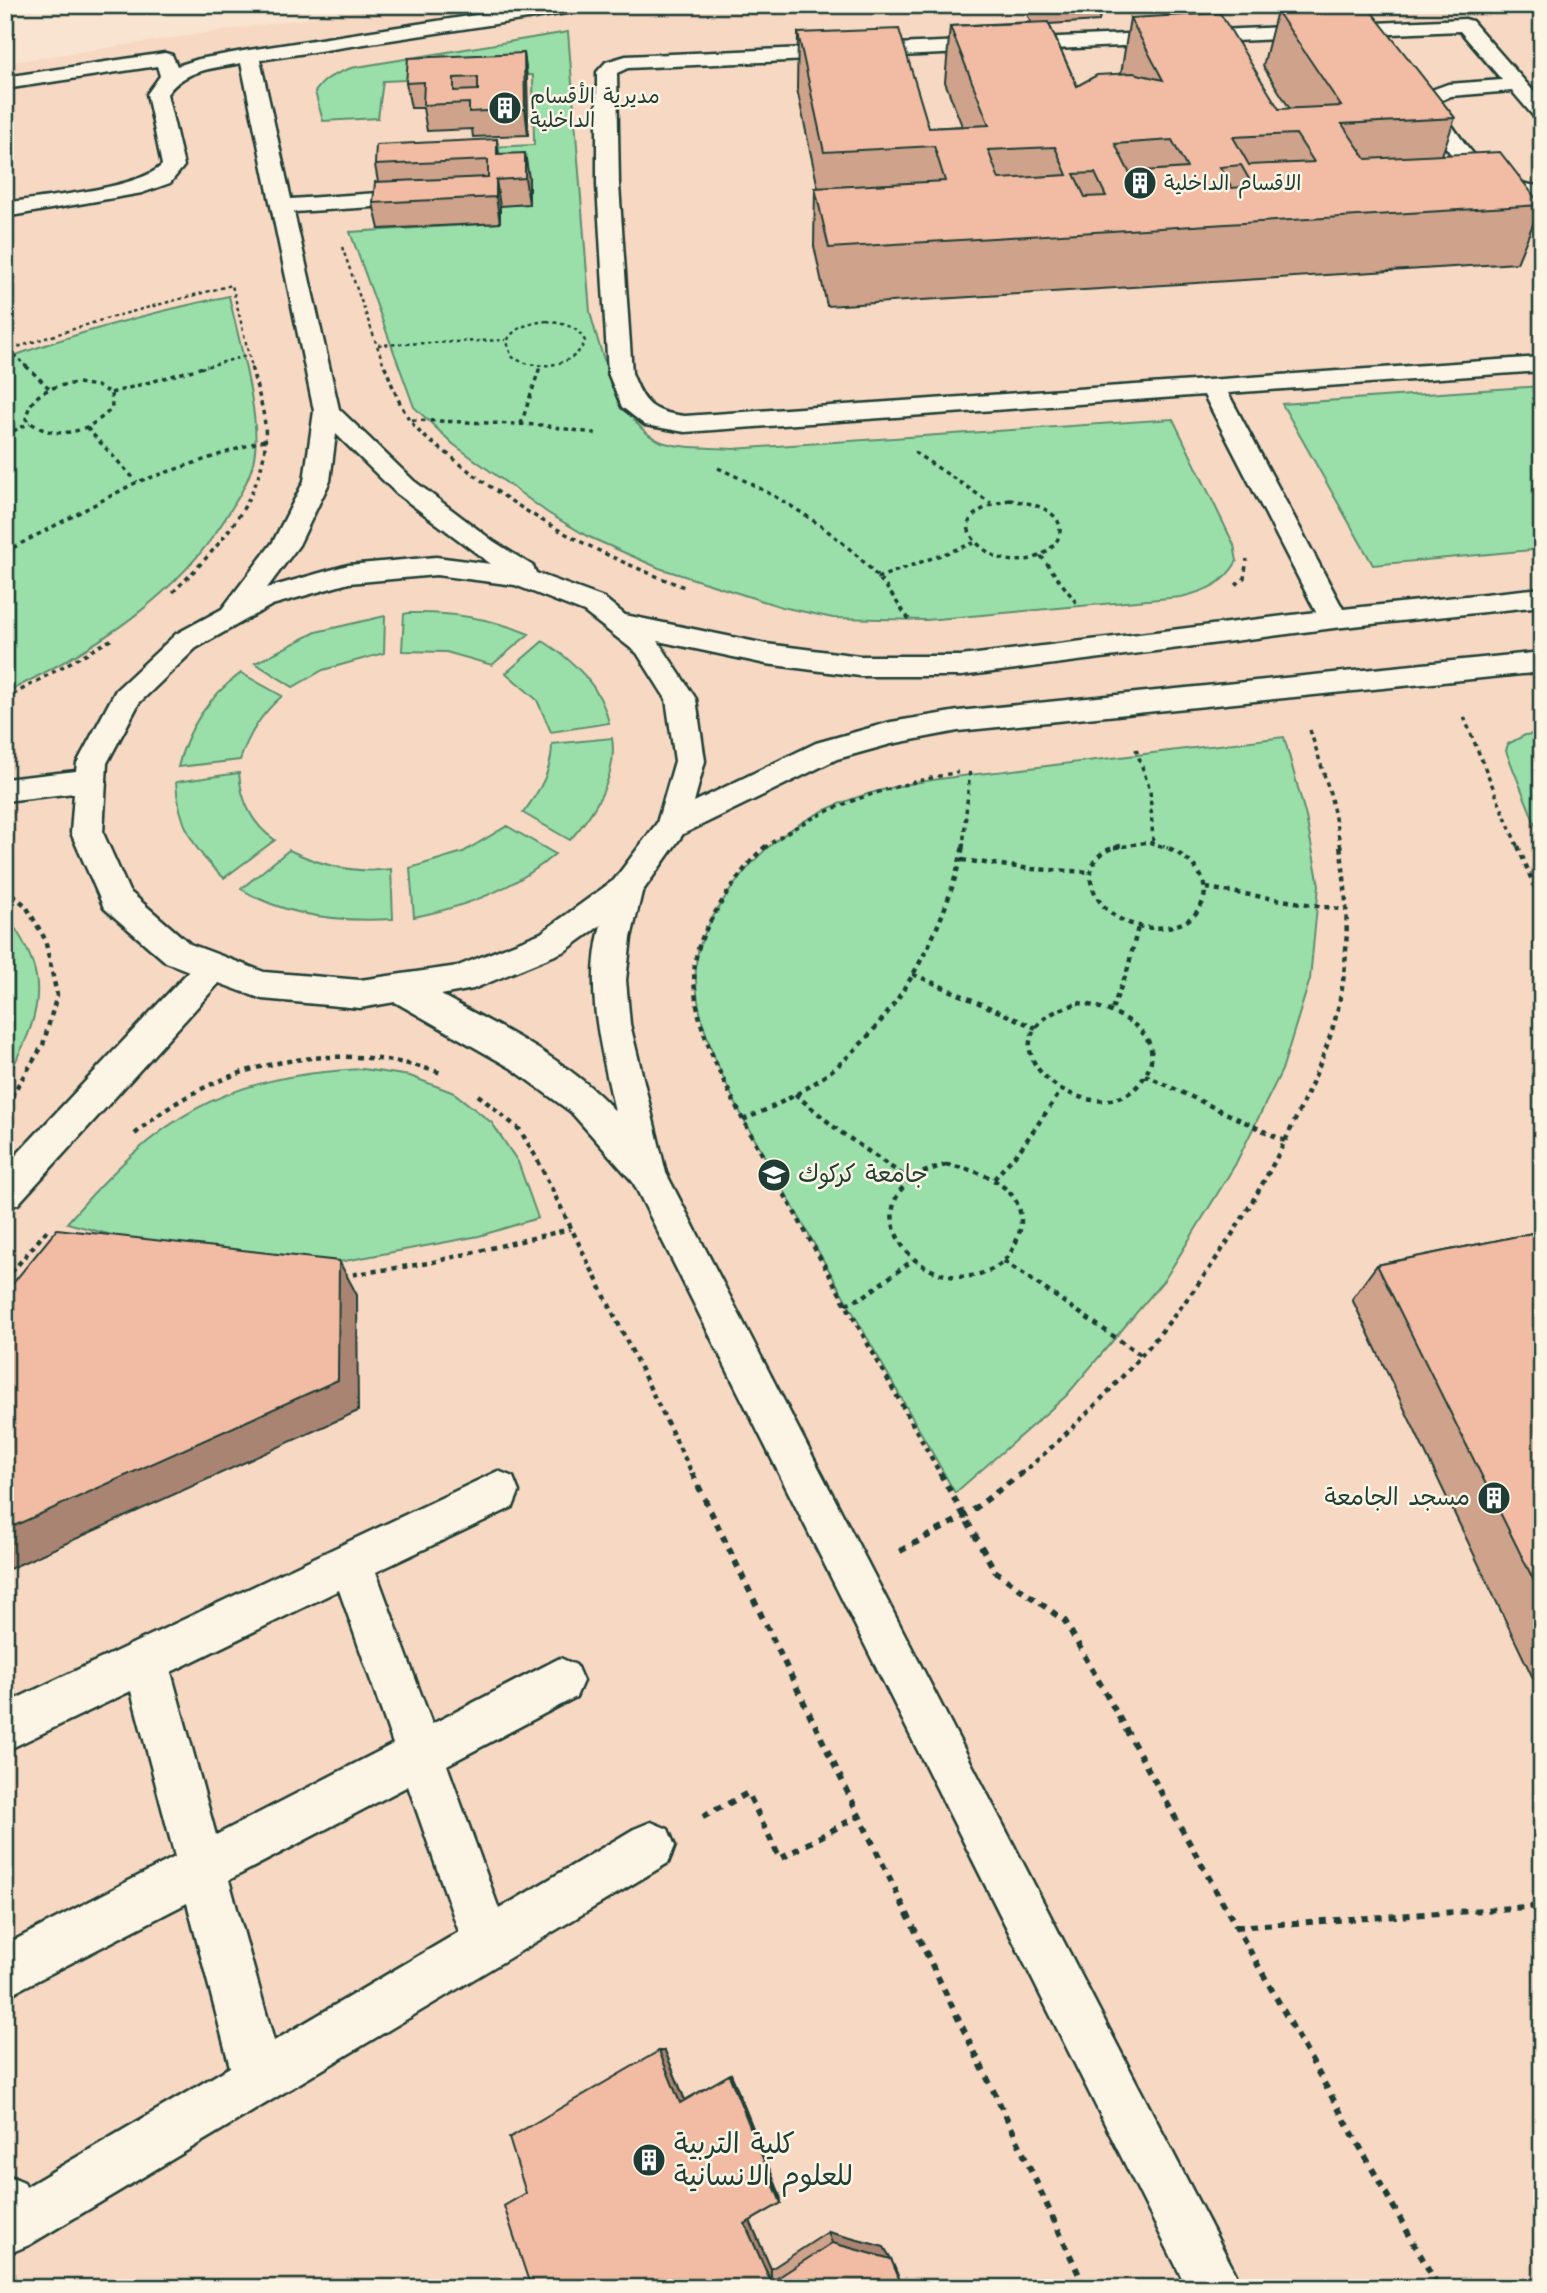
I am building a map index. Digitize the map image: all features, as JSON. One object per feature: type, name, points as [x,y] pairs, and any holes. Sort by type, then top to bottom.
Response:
[{"type":"lane","points":[[5,209],[134,188],[162,178],[173,166],[157,94],[170,76],[199,65],[580,5]]},
{"type":"lane","points":[[1542,114],[1465,25],[626,62],[612,66],[607,72],[608,185],[620,373],[631,402],[654,420],[685,424],[1542,364]]},
{"type":"lane","points":[[230,617],[285,545],[317,481],[327,411],[249,57]]},
{"type":"lane","points":[[5,83],[165,59],[170,76]]},
{"type":"lane","points":[[1518,85],[1448,90],[1433,96],[1429,107],[1478,174],[1496,186],[1522,193],[1542,193]]},
{"type":"lane","points":[[282,206],[445,195]]},
{"type":"lane","points":[[1213,388],[1334,619]]},
{"type":"lane","points":[[327,411],[405,487],[482,547],[552,589]]},
{"type":"lane","points":[[436,566],[520,577],[552,589],[594,605],[648,646],[681,699],[690,761],[672,826],[625,889],[554,942],[461,979],[360,994],[262,985],[178,953],[116,900],[88,833],[92,763],[127,697],[186,641],[262,599],[348,574],[436,566]]},
{"type":"lane","points":[[615,622],[766,654],[860,666],[961,666],[1334,619],[1542,597]]},
{"type":"lane","points":[[672,826],[827,751],[891,733],[958,721],[1079,707],[1542,662]]},
{"type":"lane","points":[[5,790],[90,780]]},
{"type":"lane","points":[[625,889],[614,937],[609,980],[613,1024],[648,1174],[1216,2288]]},
{"type":"lane","points":[[5,1193],[213,967]]},
{"type":"lane","points":[[398,988],[524,1058],[584,1101],[648,1174]]},
{"type":"lane","points":[[5,1728],[498,1492]]},
{"type":"lane","points":[[351,1562],[488,1943]]},
{"type":"lane","points":[[145,1660],[259,2079]]},
{"type":"lane","points":[[5,1972],[560,1682]]},
{"type":"lane","points":[[5,2201],[10,2226],[651,1846]]},
{"type":"path","points":[[376,200],[342,230],[340,242],[395,395],[417,429],[480,480],[560,531],[622,564],[696,592]]},
{"type":"path","points":[[7,350],[105,319],[232,285],[261,408],[264,440],[254,483],[239,514],[217,545],[170,595]]},
{"type":"path","points":[[378,345],[505,340],[521,327],[547,321],[561,323],[582,333],[585,341],[584,349],[578,356],[562,364],[540,366],[517,362],[508,356],[505,340]]},
{"type":"path","points":[[7,350],[50,389]]},
{"type":"path","points":[[111,393],[113,404],[107,414],[86,428],[42,431],[26,419],[28,407],[40,393],[50,389],[69,384],[88,384],[111,393],[249,355]]},
{"type":"path","points":[[521,424],[540,366]]},
{"type":"path","points":[[411,420],[521,424],[604,435]]},
{"type":"path","points":[[5,435],[30,423]]},
{"type":"path","points":[[86,428],[137,482]]},
{"type":"path","points":[[5,552],[137,482],[264,440]]},
{"type":"path","points":[[906,446],[991,503]]},
{"type":"path","points":[[715,467],[740,478],[806,516],[877,578],[913,625]]},
{"type":"path","points":[[1024,502],[1051,514],[1060,523],[1062,534],[1058,544],[1041,556],[1019,560],[1000,558],[985,552],[974,543],[967,533],[971,515],[991,503],[1024,502]]},
{"type":"path","points":[[877,578],[974,543]]},
{"type":"path","points":[[1227,593],[1244,578],[1248,555]]},
{"type":"path","points":[[1041,556],[1075,598],[1079,608]]},
{"type":"path","points":[[5,699],[122,633]]},
{"type":"path","points":[[1445,671],[1542,905]]},
{"type":"path","points":[[1297,730],[1324,727]]},
{"type":"path","points":[[853,1577],[964,1516],[1032,1464],[1115,1390],[1188,1304],[1264,1187],[1310,1087],[1339,1004],[1346,947],[1339,826],[1323,760],[1310,728]]},
{"type":"path","points":[[1122,749],[1139,747],[1150,790],[1153,843]]},
{"type":"path","points":[[981,767],[881,789],[814,817],[779,837],[744,869],[710,921],[695,963],[699,1012],[715,1063],[743,1120],[995,1571],[1065,1622],[1439,2288]]},
{"type":"path","points":[[743,1120],[795,1094],[836,1066],[865,1037],[913,974],[940,927],[962,860],[969,811],[970,769]]},
{"type":"path","points":[[1128,842],[1153,843],[1168,847],[1188,859],[1200,873],[1206,888],[1204,902],[1196,915],[1186,923],[1167,929],[1126,924],[1104,910],[1093,896],[1089,882],[1090,872],[1101,855],[1111,848],[1128,842]]},
{"type":"path","points":[[962,860],[1032,869],[1090,872]]},
{"type":"path","points":[[5,888],[26,906],[45,939],[57,995],[43,1045],[5,1107]]},
{"type":"path","points":[[1206,888],[1345,910]]},
{"type":"path","points":[[1112,1009],[1127,972],[1138,927]]},
{"type":"path","points":[[913,974],[1036,1028]]},
{"type":"path","points":[[1078,1003],[1097,1004],[1112,1009],[1142,1031],[1150,1048],[1150,1065],[1130,1093],[1103,1101],[1081,1100],[1045,1080],[1030,1051],[1031,1034],[1036,1028],[1041,1020],[1055,1009],[1078,1003]]},
{"type":"path","points":[[134,1135],[163,1110],[196,1091],[244,1072],[300,1060],[350,1056],[403,1060],[447,1076]]},
{"type":"path","points":[[1145,1075],[1285,1141]]},
{"type":"path","points":[[994,1179],[1061,1091]]},
{"type":"path","points":[[476,1093],[520,1130],[571,1229],[860,1815],[1013,2131],[1085,2288]]},
{"type":"path","points":[[795,1094],[839,1131],[910,1180]]},
{"type":"path","points":[[946,1165],[968,1166],[994,1179],[1013,1198],[1020,1217],[1019,1237],[1011,1255],[995,1269],[966,1278],[943,1277],[913,1260],[897,1240],[891,1220],[894,1201],[910,1180],[920,1172],[946,1165]]},
{"type":"path","points":[[5,1280],[56,1220]]},
{"type":"path","points":[[336,1277],[381,1273],[450,1260],[571,1229]]},
{"type":"path","points":[[40,1239],[53,1241]]},
{"type":"path","points":[[846,1304],[863,1297],[913,1260]]},
{"type":"path","points":[[1004,1261],[1144,1357]]},
{"type":"path","points":[[651,1846],[748,1793],[780,1859],[860,1815]]},
{"type":"path","points":[[1236,1927],[1542,1906]]},
{"type":"shaded area","name":"جامعة كركوك","points":[[396,5],[1542,5],[1542,2288],[5,2288],[5,63]]},
{"type":"green space","points":[[568,32],[590,312],[614,386],[635,421],[648,434],[662,442],[679,446],[733,449],[1173,419],[1234,545],[1237,561],[1232,569],[1214,585],[1181,597],[926,620],[833,618],[782,607],[659,568],[587,536],[548,513],[453,444],[414,407],[350,232],[499,223],[449,149],[534,145],[533,75],[383,81],[378,118],[323,121],[315,92],[330,77],[351,68]]},
{"type":"green space","points":[[229,296],[255,422],[254,458],[241,492],[209,542],[159,595],[102,639],[5,693],[5,359],[116,323]]},
{"type":"green space","points":[[1542,386],[1542,549],[1373,565],[1282,404]]},
{"type":"green space","points":[[404,614],[470,617],[529,634],[492,665],[446,652],[402,651]]},
{"type":"green space","points":[[385,616],[384,653],[323,670],[293,687],[255,663],[316,632]]},
{"type":"green space","points":[[543,641],[585,676],[600,697],[609,723],[551,732],[537,700],[506,673]]},
{"type":"green space","points":[[241,673],[282,696],[256,725],[240,760],[178,767],[187,740],[201,714],[219,692]]},
{"type":"green space","points":[[1542,733],[1542,841],[1506,751],[1508,744],[1525,735]]},
{"type":"green space","points":[[1284,737],[1306,817],[1319,885],[1310,979],[1282,1070],[1235,1165],[1165,1279],[1066,1396],[955,1493],[744,1120],[717,1065],[704,1026],[696,986],[697,957],[705,932],[732,887],[754,861],[778,839],[823,811],[873,792],[951,777]]},
{"type":"green space","points":[[612,738],[613,752],[608,780],[588,818],[570,840],[523,813],[544,781],[552,744]]},
{"type":"green space","points":[[239,773],[242,793],[249,811],[260,827],[275,840],[224,878],[196,847],[184,823],[176,782]]},
{"type":"green space","points":[[507,826],[555,854],[523,877],[489,895],[414,917],[410,868],[463,852]]},
{"type":"green space","points":[[289,850],[338,867],[391,869],[393,919],[354,920],[314,916],[276,906],[241,889]]},
{"type":"green space","points":[[5,914],[26,946],[36,977],[37,993],[31,1027],[5,1080]]},
{"type":"green space","points":[[363,1069],[410,1076],[454,1093],[492,1123],[518,1162],[538,1218],[479,1236],[334,1263],[149,1245],[67,1223],[132,1155],[163,1130],[196,1109],[231,1093],[270,1081],[313,1073]]},
{"type":"building","points":[[1367,6],[1455,118],[1342,124],[1366,159],[1500,152],[1541,205],[829,248],[815,188],[945,181],[934,146],[824,152],[798,33],[899,29],[929,128],[989,125],[950,26],[1048,22],[1077,86],[1097,75],[1133,73],[1163,80],[1130,18],[1220,13],[1279,109],[1341,106],[1277,11]],"holes":[[[1296,134],[1314,162],[1249,165],[1233,137]],[[1172,140],[1187,168],[1129,172],[1115,144]],[[1055,147],[1067,175],[999,179],[988,150]],[[1241,165],[1253,186],[1232,188],[1220,167]],[[1095,173],[1106,196],[1085,197],[1074,174]]]},
{"type":"building","points":[[524,53],[525,109],[469,112],[469,103],[423,105],[424,82],[406,83],[408,58]],"holes":[[[478,77],[478,90],[454,91],[454,78]]]},
{"type":"building","points":[[497,139],[497,154],[525,153],[525,178],[496,180],[496,197],[373,203],[375,182],[488,177],[488,160],[375,165],[376,145]]},
{"type":"building","points":[[57,1229],[339,1261],[338,1380],[5,1530],[5,1293]]},
{"type":"building","name":"مسجد الجامعة","points":[[1542,1231],[1542,1597],[1377,1265]]},
{"type":"building","name":"كلية التربية للعلوم الانسانية","points":[[659,2051],[680,2103],[729,2075],[781,2203],[745,2224],[771,2282],[832,2243],[891,2259],[903,2288],[531,2288],[504,2206],[526,2193],[509,2138]]},
{"type":"place","name":"مديرية الأقسام الداخلية","points":[[505,108]]},
{"type":"place","name":"الاقسام الداخلية","points":[[1140,183]]},
{"type":"place","name":"جامعة كركوك","points":[[774,1175]]},
{"type":"place","name":"مسجد الجامعة","points":[[1494,1498]]},
{"type":"place","name":"كلية التربية للعلوم الانسانية","points":[[649,2160]]}]
